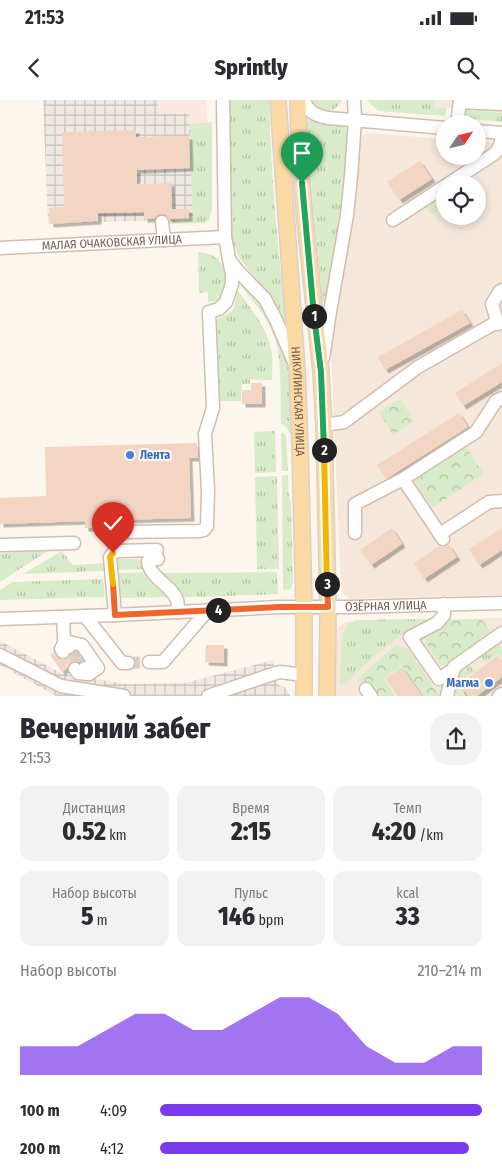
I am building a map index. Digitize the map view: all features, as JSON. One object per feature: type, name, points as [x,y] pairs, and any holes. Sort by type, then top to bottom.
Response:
[{"type":"main road","points":[[278,100],[297,370]]},
{"type":"main road","points":[[298,100],[299,145],[305,221],[321,372]]},
{"type":"main road","name":"НИКУЛИНСКАЯ УЛИЦА","points":[[297,370],[304,607],[304,696]]},
{"type":"main road","name":"НИКУЛИНСКАЯ УЛИЦА","points":[[321,372],[328,607],[326,696]]},
{"type":"main road","points":[[304,656],[309,646],[317,644],[326,650],[327,657]]},
{"type":"street","name":"НИКУЛИНСКАЯ УЛИЦА","points":[[223,100],[225,238],[229,259],[265,299],[297,370]]},
{"type":"street","points":[[304,100],[308,109],[318,116],[436,127]]},
{"type":"street","name":"НИКУЛИНСКАЯ УЛИЦА","points":[[321,372],[347,215],[355,120],[354,100]]},
{"type":"street","points":[[458,115],[460,101],[502,104]]},
{"type":"street","points":[[462,175],[498,150],[501,144],[502,133],[486,132]]},
{"type":"street","points":[[393,220],[436,192]]},
{"type":"street","points":[[162,222],[164,240]]},
{"type":"street","name":"МАЛАЯ ОЧАКОВСКАЯ УЛИЦА","points":[[0,248],[225,238]]},
{"type":"street","points":[[121,532],[198,531],[204,530],[207,526],[208,491],[205,434],[213,408],[209,312],[220,309],[226,302],[232,284],[229,259]]},
{"type":"street","points":[[324,425],[344,422],[418,367],[495,323],[498,324],[492,304],[502,290]]},
{"type":"street","points":[[355,533],[355,504],[403,479],[476,432],[496,402],[502,398]]},
{"type":"street","points":[[403,479],[442,536],[489,502],[502,500]]},
{"type":"street","points":[[0,546],[74,542]]},
{"type":"street","points":[[115,615],[110,557],[118,551],[157,555],[148,561],[148,564],[151,571],[177,598],[178,612]]},
{"type":"street","name":"ОЗЁРНАЯ УЛИЦА","points":[[0,619],[280,607],[502,603]]},
{"type":"street","points":[[444,604],[444,615],[437,623],[410,637],[439,679],[502,634]]},
{"type":"street","points":[[149,662],[163,662],[208,610]]},
{"type":"street","points":[[85,616],[122,663],[128,663]]},
{"type":"street","points":[[63,617],[64,639],[67,648],[82,646],[98,668],[83,670]]},
{"type":"street","points":[[0,655],[61,686],[124,696]]},
{"type":"street","points":[[447,696],[454,669]]},
{"type":"street","points":[[208,696],[280,672],[304,676]]},
{"type":"shaded area","points":[[43,100],[157,100],[158,114],[189,113],[194,219],[48,224]]},
{"type":"shaded area","points":[[157,100],[206,100],[207,123],[189,124],[188,113],[157,114]]},
{"type":"shaded area","points":[[387,100],[502,100],[502,113],[387,103]]},
{"type":"shaded area","points":[[369,133],[436,138],[436,165],[486,165],[486,142],[502,143],[502,595],[351,599],[345,596],[341,589],[331,350],[333,316],[355,198],[359,141],[363,135]]},
{"type":"shaded area","points":[[502,618],[502,696],[334,696],[335,636],[336,630],[346,622]]},
{"type":"shaded area","points":[[0,641],[63,674],[126,684],[184,683],[273,660],[278,685],[285,687],[290,696],[56,696],[0,665]]},
{"type":"green space","points":[[229,100],[269,100],[273,182],[285,321],[274,303],[240,259],[232,238]]},
{"type":"green space","points":[[312,100],[342,100],[335,109],[326,112],[318,109]]},
{"type":"green space","points":[[367,100],[435,100],[434,107],[447,108],[445,115],[378,111]]},
{"type":"green space","points":[[459,109],[502,113],[502,122],[486,121],[486,115],[458,115]]},
{"type":"green space","points":[[310,119],[347,124],[344,195],[325,303],[322,300],[314,219],[307,122]]},
{"type":"green space","points":[[212,122],[212,209],[209,220],[204,223],[163,224],[163,220],[193,219],[189,124]]},
{"type":"green space","points":[[436,201],[436,212],[431,215],[426,207]]},
{"type":"green space","points":[[198,252],[211,255],[220,261],[223,266],[225,284],[229,285],[221,301],[208,302],[208,292],[199,293]]},
{"type":"green space","points":[[250,285],[286,343],[293,437],[285,426],[281,424],[281,389],[276,340],[266,319],[241,286]]},
{"type":"green space","points":[[236,288],[267,337],[272,356],[272,380],[250,379],[250,384],[242,384],[241,401],[221,401],[215,394],[216,320],[233,309]]},
{"type":"green space","points":[[400,399],[414,421],[393,435],[379,412]]},
{"type":"green space","points":[[275,431],[276,472],[255,473],[254,432]]},
{"type":"green space","points":[[281,433],[284,433],[286,437],[288,471],[282,471]]},
{"type":"green space","points":[[465,446],[484,474],[432,508],[414,480]]},
{"type":"green space","points":[[288,475],[289,499],[291,502],[293,583],[291,589],[283,590],[282,476]]},
{"type":"green space","points":[[277,476],[279,569],[257,569],[255,477]]},
{"type":"green space","points":[[49,550],[0,582],[0,553]]},
{"type":"green space","points":[[62,551],[73,565],[104,563],[104,571],[23,574]]},
{"type":"green space","points":[[118,559],[139,559],[148,569],[118,570]]},
{"type":"green space","points":[[151,572],[170,597],[120,598],[119,573]]},
{"type":"green space","points":[[277,572],[278,594],[202,597],[180,597],[158,573]]},
{"type":"green space","points":[[103,579],[105,597],[0,600],[0,590],[13,582]]},
{"type":"green space","points":[[429,619],[398,637],[344,685],[340,685],[342,635],[347,625],[356,620]]},
{"type":"green space","points":[[482,619],[492,634],[441,667],[423,638],[441,628],[448,620]]},
{"type":"green space","points":[[495,641],[502,650],[502,657],[497,654],[485,663],[478,653]]},
{"type":"green space","points":[[396,645],[409,650],[440,696],[424,696],[402,666],[384,679],[395,696],[375,696],[367,685],[356,682]]},
{"type":"green space","points":[[467,662],[474,671],[456,686],[462,695],[464,693],[466,696],[452,696],[457,670]]},
{"type":"building","points":[[136,130],[136,137],[189,136],[190,168],[137,170],[137,184],[171,183],[172,209],[189,209],[189,218],[169,219],[166,215],[162,214],[154,219],[144,219],[144,212],[98,213],[98,221],[50,224],[49,208],[64,207],[62,132]]},
{"type":"building","points":[[420,161],[432,179],[399,200],[387,182]]},
{"type":"building","points":[[462,310],[470,323],[385,370],[378,357]]},
{"type":"building","points":[[502,363],[502,382],[463,406],[455,393]]},
{"type":"building","points":[[251,383],[262,383],[262,404],[242,404],[242,390],[251,390]]},
{"type":"building","points":[[459,413],[468,427],[386,479],[377,465]]},
{"type":"building","points":[[197,443],[198,458],[189,458],[191,518],[117,520],[115,527],[85,528],[85,521],[0,524],[0,498],[46,496],[45,447]]},
{"type":"building","points":[[392,528],[402,544],[371,565],[360,550]]},
{"type":"building","points":[[502,528],[502,550],[479,565],[469,549]]},
{"type":"building","points":[[449,545],[457,557],[424,579],[414,563],[439,546]]},
{"type":"building","points":[[206,645],[224,645],[224,663],[205,662]]},
{"type":"building","points":[[54,652],[59,659],[63,660],[77,652],[83,660],[71,662],[62,672],[50,655]]},
{"type":"building","points":[[497,656],[502,662],[502,677],[477,696],[468,696],[465,691],[463,693],[458,686]]},
{"type":"building","points":[[402,667],[422,696],[398,696],[386,679]]},
{"type":"tunnel","points":[[73,652],[85,668]]},
{"type":"tunnel","points":[[128,663],[149,662]]},
{"type":"place","name":"Лента","points":[[130,455]]},
{"type":"place","name":"Магма","points":[[489,683]]},
{"type":"route","points":[[113,553],[110,557],[115,615],[280,607],[328,607],[321,372],[302,183]]}]
